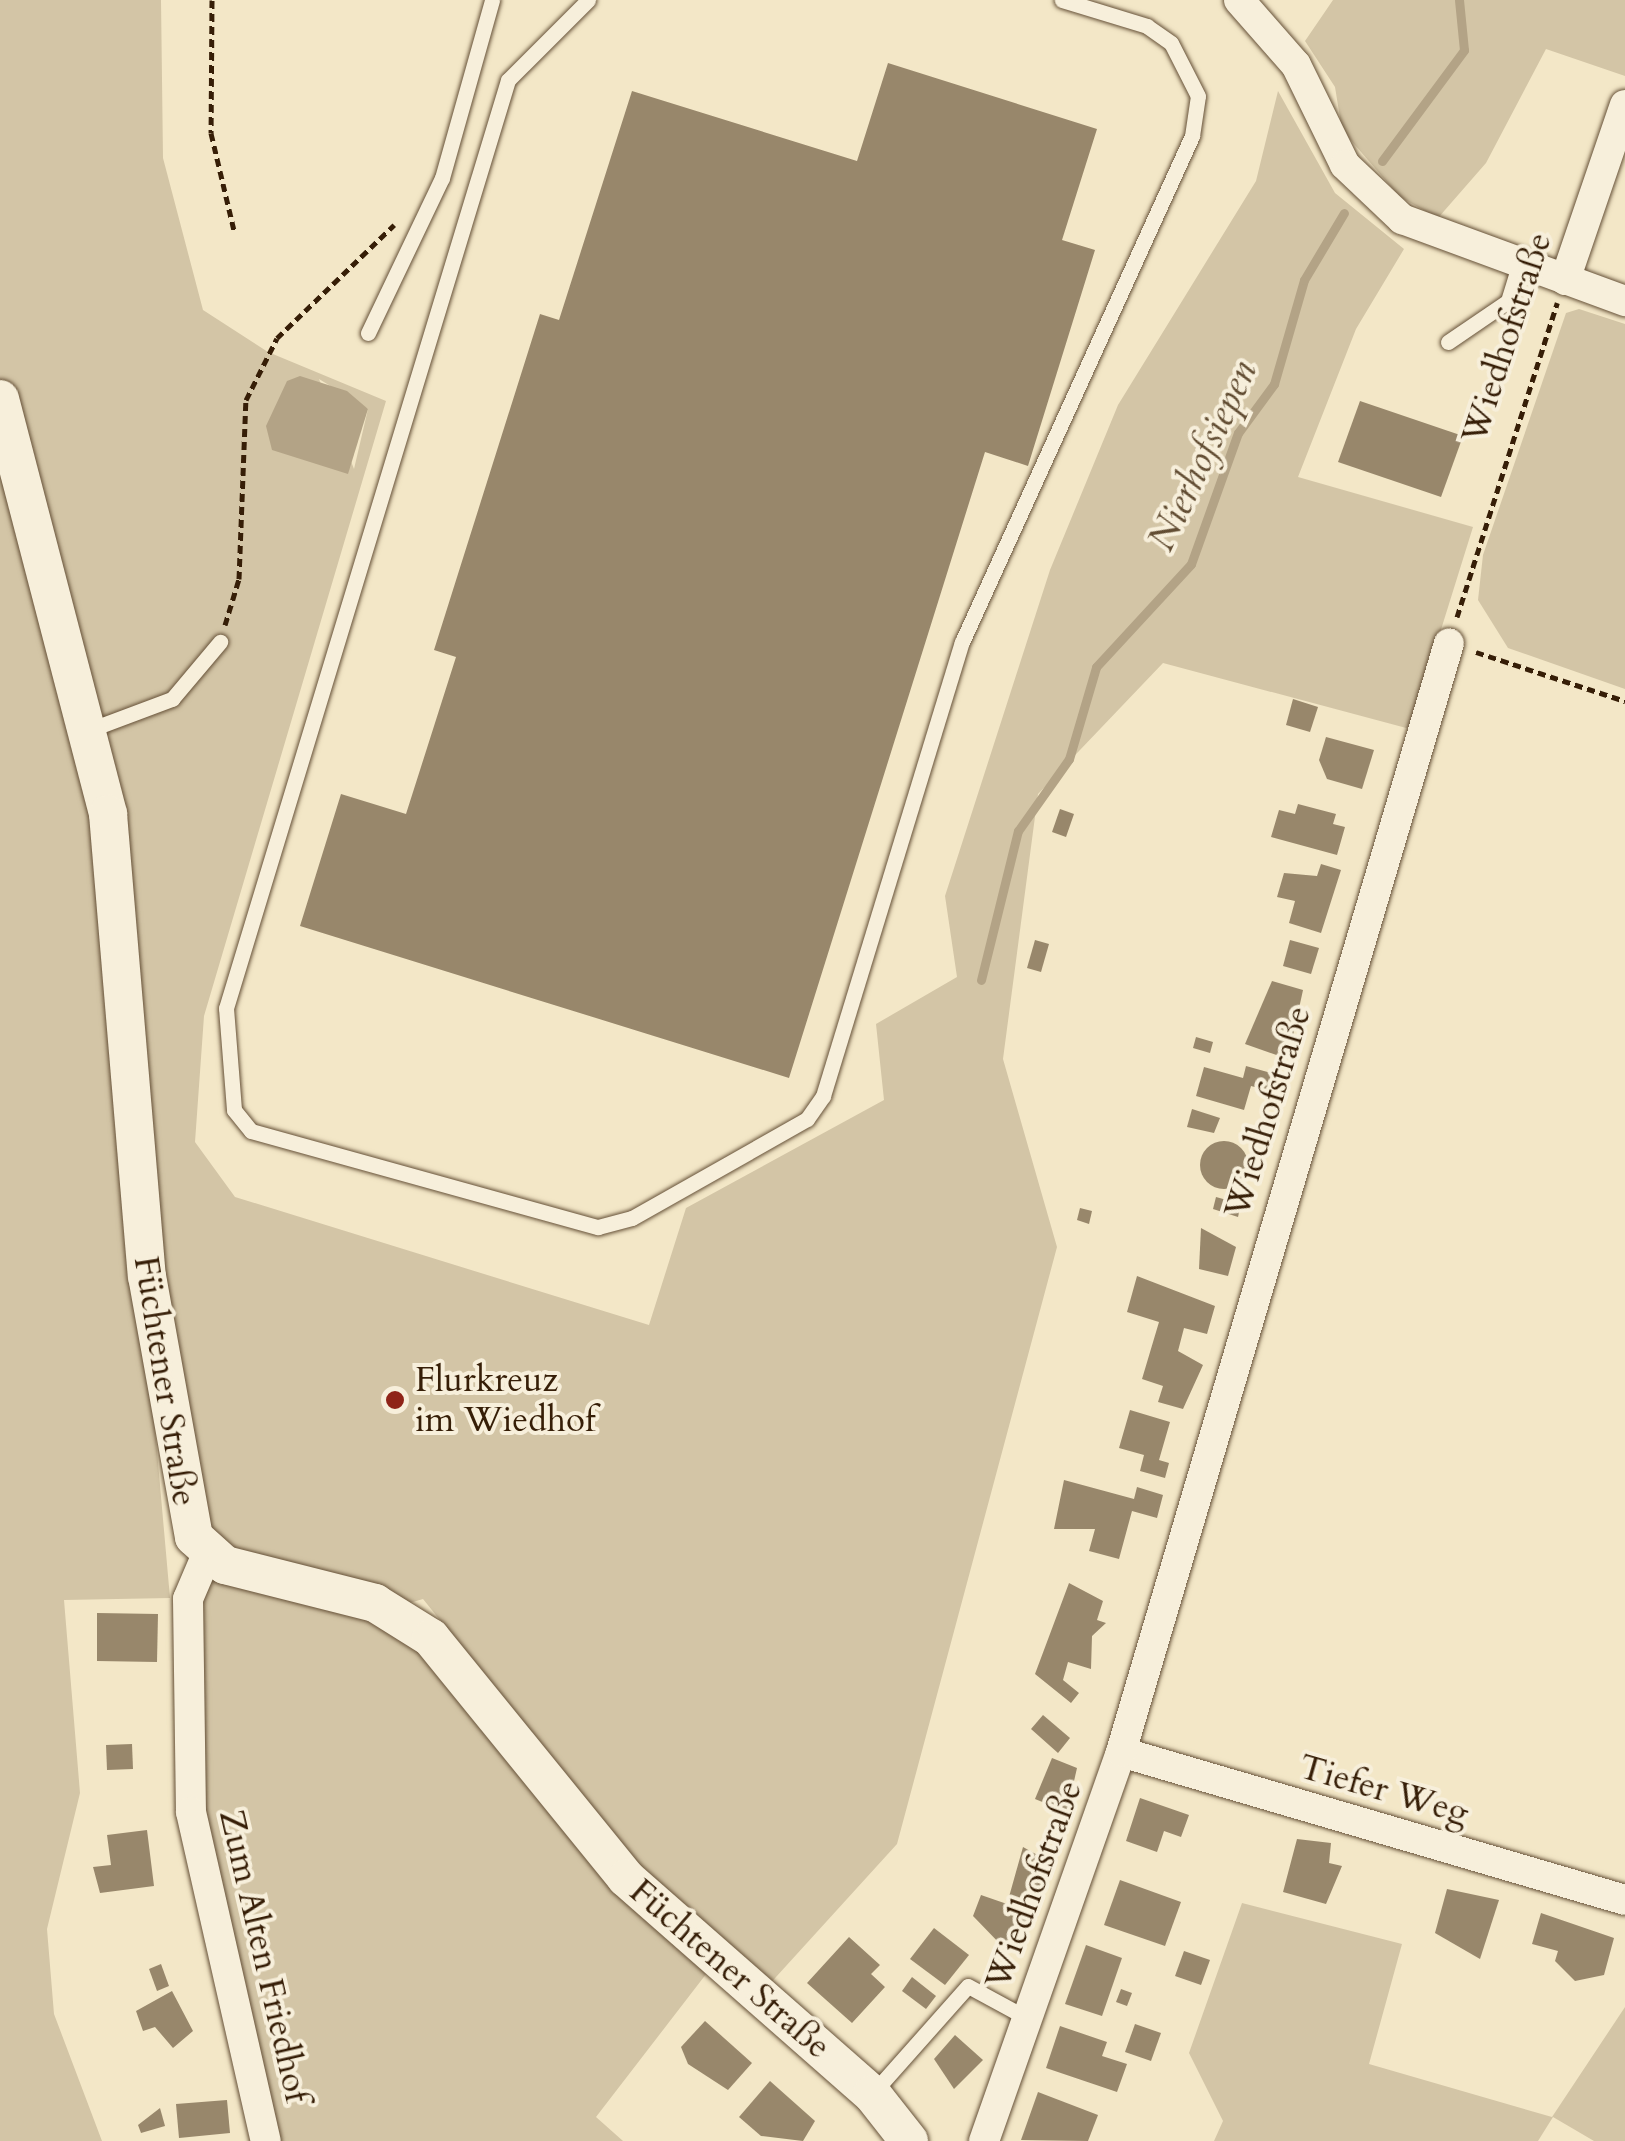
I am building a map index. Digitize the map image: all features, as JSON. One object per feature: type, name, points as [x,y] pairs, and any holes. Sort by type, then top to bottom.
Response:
[{"type":"street","points":[[1239,0],[1296,66],[1345,166],[1373,196],[1440,238],[1625,301]]},
{"type":"street","name":"Wiedhofstraße","points":[[1565,280],[1625,105]]},
{"type":"street","name":"Füchtener Straße","points":[[0,399],[89,730],[116,886],[150,1295],[182,1508],[208,1552],[254,1575],[375,1603],[431,1638],[626,1878],[872,2094],[909,2141]]},
{"type":"street","name":"Wiedhofstraße","points":[[984,2141],[1121,1752],[1448,642]]},
{"type":"street","name":"Zum Alten Friedhof","points":[[208,1552],[188,1599],[191,1812],[266,2141]]},
{"type":"street","name":"Tiefer Weg","points":[[1121,1752],[1625,1900]]},
{"type":"lane","points":[[368,333],[442,178],[492,0]]},
{"type":"lane","points":[[588,0],[508,80],[226,1008],[234,1110],[251,1132],[598,1227],[632,1218],[808,1120],[823,1096],[962,642],[1192,136],[1198,96],[1171,43],[1147,26],[1062,0]]},
{"type":"lane","points":[[1448,342],[1508,301],[1520,266]]},
{"type":"lane","points":[[89,730],[172,699],[220,642]]},
{"type":"lane","points":[[872,2094],[968,1986],[1027,2018]]},
{"type":"path","points":[[212,0],[210,133],[234,230]]},
{"type":"path","points":[[220,642],[239,579],[246,400],[278,338],[401,218]]},
{"type":"path","name":"Wiedhofstraße","points":[[1448,642],[1565,280]]},
{"type":"path","points":[[1448,642],[1625,701]]},
{"type":"shaded area","points":[[0,0],[161,0],[163,158],[203,310],[268,352],[386,401],[204,1016],[195,1142],[235,1197],[649,1325],[686,1208],[884,1100],[876,1024],[957,977],[945,896],[1050,570],[1118,405],[1256,181],[1278,91],[1335,193],[1404,249],[1356,329],[1298,477],[1473,527],[1410,729],[1163,663],[1038,794],[1003,1059],[1057,1247],[897,1844],[766,1988],[680,1918],[423,1599],[403,1605],[242,1561],[209,1531],[149,1361],[170,1598],[64,1600],[80,1793],[47,1929],[54,2014],[102,2141],[0,2141]],"holes":[[[319,379],[368,409],[354,469]]]},
{"type":"shaded area","points":[[1333,0],[1625,0],[1625,76],[1546,49],[1486,163],[1438,218],[1400,197],[1342,130],[1335,87],[1305,41]]},
{"type":"shaded area","points":[[1579,309],[1625,324],[1625,689],[1508,648],[1478,600],[1483,555],[1566,313]]},
{"type":"shaded area","points":[[300,376],[347,391],[368,409],[348,474],[272,450],[266,426],[287,381]]},
{"type":"shaded area","points":[[219,1578],[352,1611],[421,1648],[710,1969],[596,2117],[623,2141],[273,2141],[197,1804],[195,1608],[206,1583]]},
{"type":"shaded area","points":[[1242,1903],[1402,1944],[1369,2064],[1552,2117],[1625,2007],[1625,2141],[1594,2141],[1553,2117],[1538,2141],[1214,2141],[1223,2121],[1189,2053]]},
{"type":"building","points":[[888,63],[1097,129],[1062,240],[1095,250],[1028,466],[985,452],[789,1078],[300,926],[341,794],[406,814],[456,657],[434,650],[540,314],[559,320],[632,91],[857,161]]},
{"type":"building","points":[[1360,401],[1463,436],[1441,497],[1338,462]]},
{"type":"building","points":[[1293,699],[1318,707],[1310,732],[1286,725]]},
{"type":"building","points":[[1326,737],[1374,750],[1362,789],[1327,779],[1319,760]]},
{"type":"building","points":[[1298,804],[1336,814],[1333,824],[1345,827],[1337,855],[1271,837],[1279,810],[1295,814]]},
{"type":"building","points":[[1060,809],[1074,814],[1066,837],[1052,832]]},
{"type":"building","points":[[1321,864],[1341,870],[1321,933],[1289,923],[1295,901],[1277,897],[1284,873],[1317,876]]},
{"type":"building","points":[[1035,940],[1049,944],[1041,972],[1027,968]]},
{"type":"building","points":[[1290,940],[1319,948],[1311,974],[1283,966]]},
{"type":"building","points":[[1272,981],[1303,990],[1288,1059],[1245,1044]]},
{"type":"building","points":[[1196,1037],[1213,1042],[1210,1053],[1193,1048]]},
{"type":"building","points":[[1246,1066],[1282,1076],[1277,1093],[1251,1086],[1244,1110],[1196,1096],[1204,1067],[1243,1078]]},
{"type":"building","points":[[1192,1109],[1220,1118],[1214,1133],[1187,1127]]},
{"type":"building","points":[[1224,1141],[1241,1148],[1248,1165],[1241,1182],[1224,1189],[1207,1182],[1200,1165],[1207,1148]]},
{"type":"building","points":[[1216,1197],[1241,1204],[1238,1217],[1213,1209]]},
{"type":"building","points":[[1080,1208],[1092,1211],[1089,1224],[1077,1220]]},
{"type":"building","points":[[1201,1228],[1236,1247],[1228,1276],[1199,1269]]},
{"type":"building","points":[[1137,1276],[1215,1306],[1207,1334],[1184,1328],[1178,1351],[1203,1365],[1183,1409],[1158,1402],[1163,1386],[1142,1379],[1159,1322],[1127,1312]]},
{"type":"building","points":[[1130,1410],[1170,1422],[1159,1460],[1169,1463],[1165,1478],[1140,1471],[1144,1455],[1119,1448]]},
{"type":"building","points":[[1064,1480],[1134,1499],[1137,1487],[1163,1495],[1157,1518],[1132,1511],[1119,1559],[1089,1551],[1095,1529],[1054,1529]]},
{"type":"building","points":[[1069,1583],[1103,1601],[1097,1620],[1106,1623],[1092,1636],[1091,1669],[1068,1662],[1063,1680],[1079,1693],[1071,1703],[1035,1674]]},
{"type":"building","points":[[97,1613],[158,1614],[157,1662],[97,1661]]},
{"type":"building","points":[[1043,1715],[1070,1738],[1058,1753],[1031,1729]]},
{"type":"building","points":[[132,1744],[133,1769],[107,1770],[106,1745]]},
{"type":"building","points":[[1052,1758],[1077,1768],[1067,1812],[1035,1799]]},
{"type":"building","points":[[1140,1798],[1189,1815],[1181,1837],[1164,1831],[1157,1852],[1126,1841]]},
{"type":"building","points":[[147,1830],[154,1886],[100,1893],[93,1867],[111,1865],[107,1835]]},
{"type":"building","points":[[1297,1839],[1331,1843],[1329,1863],[1342,1866],[1326,1904],[1283,1892]]},
{"type":"building","points":[[1023,1847],[1052,1863],[1021,1948],[1004,1948],[973,1916],[981,1895],[1007,1904]]},
{"type":"building","points":[[1120,1880],[1181,1902],[1165,1946],[1104,1925]]},
{"type":"building","points":[[1447,1889],[1499,1900],[1480,1959],[1435,1933]]},
{"type":"building","points":[[1541,1913],[1614,1938],[1604,1975],[1575,1981],[1555,1961],[1558,1951],[1532,1944]]},
{"type":"building","points":[[934,1928],[969,1955],[945,1985],[910,1959]]},
{"type":"building","points":[[849,1937],[880,1965],[871,1974],[885,1987],[852,2023],[807,1983]]},
{"type":"building","points":[[1086,1945],[1122,1958],[1102,2016],[1065,2004]]},
{"type":"building","points":[[1184,1951],[1210,1960],[1201,1985],[1175,1976]]},
{"type":"building","points":[[161,1964],[169,1986],[157,1991],[149,1969]]},
{"type":"building","points":[[912,1977],[936,1996],[926,2009],[902,1991]]},
{"type":"building","points":[[1121,1989],[1132,1993],[1127,2006],[1116,2002]]},
{"type":"building","points":[[172,1991],[193,2031],[173,2048],[155,2027],[143,2031],[136,2011]]},
{"type":"building","points":[[705,2021],[752,2063],[728,2090],[688,2064],[681,2047]]},
{"type":"building","points":[[1135,2024],[1161,2033],[1151,2061],[1125,2052]]},
{"type":"building","points":[[1060,2026],[1107,2042],[1102,2056],[1127,2064],[1117,2092],[1046,2068]]},
{"type":"building","points":[[955,2035],[983,2060],[954,2089],[934,2059]]},
{"type":"building","points":[[770,2081],[815,2121],[803,2141],[761,2136],[739,2117]]},
{"type":"building","points":[[1038,2092],[1098,2115],[1088,2141],[1021,2140]]},
{"type":"building","points":[[227,2100],[230,2133],[179,2138],[176,2104]]},
{"type":"building","points":[[160,2108],[165,2126],[141,2133],[138,2125]]},
{"type":"waterway","name":"Nierhofsiepen","points":[[1382,161],[1464,50],[1459,0]]},
{"type":"waterway","name":"Nierhofsiepen","points":[[981,980],[1018,831],[1069,759],[1096,667],[1191,564],[1238,433],[1274,384],[1304,280],[1344,213]]},
{"type":"place","name":"Flurkreuz im Wiedhof","points":[[395,1400]]}]
